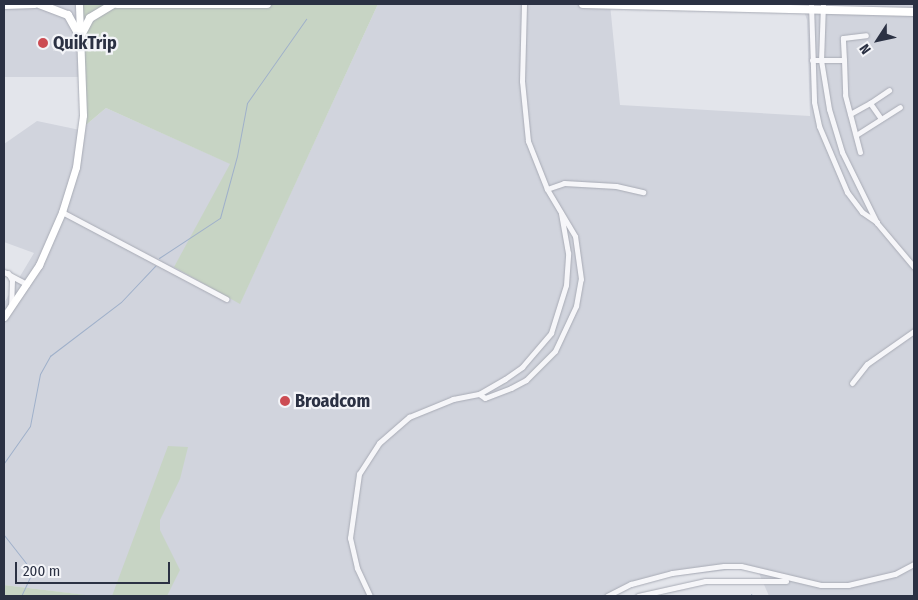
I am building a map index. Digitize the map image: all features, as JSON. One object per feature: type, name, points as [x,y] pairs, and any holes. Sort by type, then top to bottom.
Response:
[{"type":"highway","points":[[4,5],[35,4]]},
{"type":"highway","points":[[40,4],[68,15],[80,38]]},
{"type":"highway","points":[[80,38],[90,18],[113,4]]},
{"type":"highway","points":[[118,4],[267,4]]},
{"type":"highway","points":[[583,4],[823,7],[914,12]]},
{"type":"main road","points":[[4,318],[27,284],[62,212],[80,146],[83,110],[79,4]]},
{"type":"street","points":[[479,394],[485,398],[492,396],[526,380],[555,351],[568,328],[576,306],[580,256],[575,236],[560,214],[547,189],[528,141],[522,81],[524,4]]},
{"type":"street","points":[[811,7],[814,102],[828,152],[847,192],[862,212],[877,223],[914,267]]},
{"type":"street","points":[[823,7],[821,60],[828,109],[839,144],[877,223]]},
{"type":"street","points":[[860,152],[845,95],[843,38],[866,35]]},
{"type":"street","points":[[812,60],[844,60]]},
{"type":"street","points":[[850,114],[889,90]]},
{"type":"street","points":[[870,103],[881,119]]},
{"type":"street","points":[[856,135],[900,107]]},
{"type":"street","points":[[547,189],[572,184],[624,186],[643,192]]},
{"type":"street","points":[[62,212],[226,299]]},
{"type":"street","points":[[370,596],[357,568],[350,538],[359,474],[379,443],[409,417],[452,399],[479,394],[522,367],[551,333],[566,285],[568,253],[560,214]]},
{"type":"street","points":[[6,272],[27,284]]},
{"type":"street","points":[[6,272],[12,280],[11,306]]},
{"type":"street","points":[[852,383],[867,364],[914,331]]},
{"type":"street","points":[[638,596],[705,581],[792,580],[848,584],[895,574],[914,564]]},
{"type":"street","points":[[607,596],[631,584],[672,572],[724,566],[741,566],[792,580]]},
{"type":"shaded area","points":[[4,4],[80,4],[80,77],[4,77]]},
{"type":"shaded area","points":[[378,4],[610,4],[620,105],[810,116],[807,20],[802,5],[914,4],[914,596],[769,596],[758,571],[736,569],[651,579],[611,596],[92,596],[4,585],[4,303],[34,253],[4,242],[4,144],[37,121],[80,130],[106,108],[231,164],[175,266],[240,303]]},
{"type":"green space","points":[[80,4],[378,4],[240,304],[174,267],[230,164],[106,108],[80,130]]},
{"type":"green space","points":[[168,446],[188,447],[180,479],[160,520],[160,530],[180,570],[167,596],[112,596]]},
{"type":"green space","points":[[4,585],[94,596],[4,596]]},
{"type":"waterway","points":[[159,258],[220,218],[237,156],[247,103],[306,19]]},
{"type":"waterway","points":[[4,463],[30,426],[40,374],[50,356],[121,302],[155,266]]},
{"type":"waterway","points":[[4,535],[29,567],[30,577],[21,596]]},
{"type":"place","name":"QuikTrip","points":[[43,43]]},
{"type":"place","name":"Broadcom","points":[[285,401]]}]
